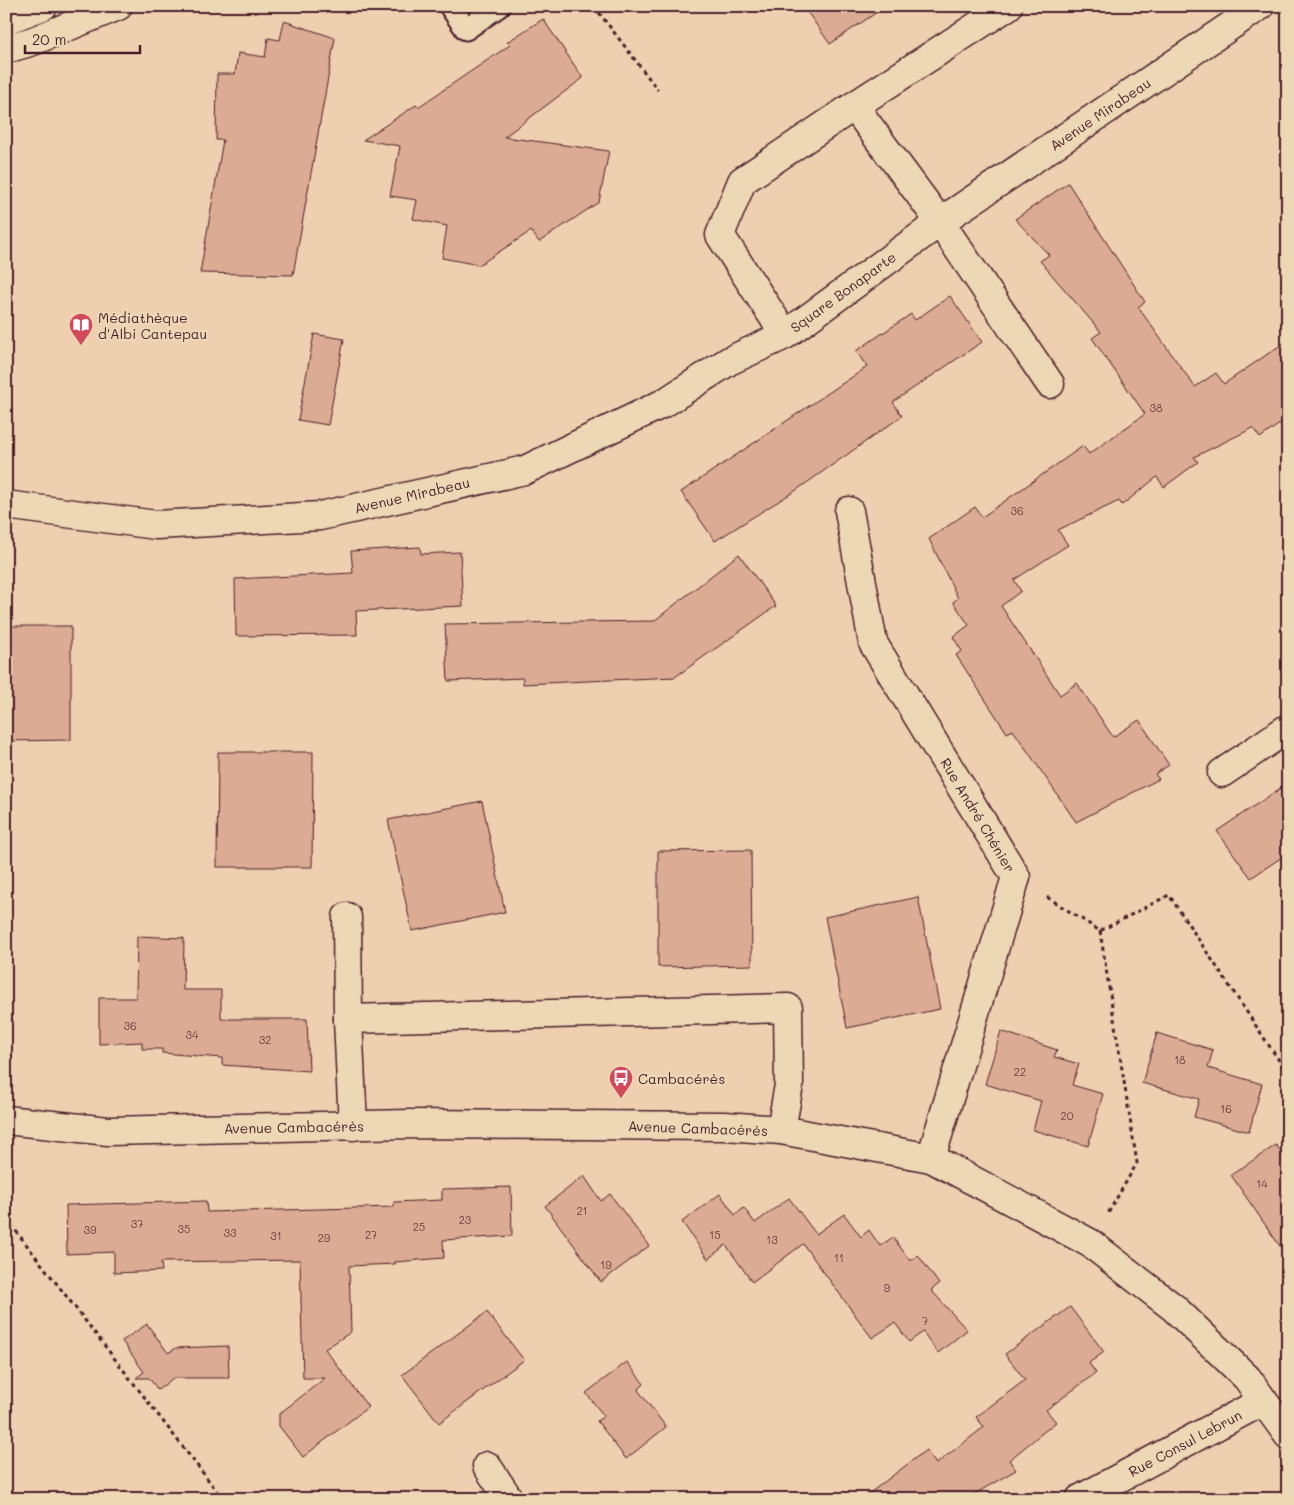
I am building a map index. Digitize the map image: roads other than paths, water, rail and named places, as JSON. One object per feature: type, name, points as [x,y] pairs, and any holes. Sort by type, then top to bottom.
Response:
[{"type":"street","points":[[6,20],[43,6]]},
{"type":"street","points":[[6,49],[33,41],[118,6]]},
{"type":"street","name":"Square Bonaparte","points":[[940,222],[785,335],[720,235],[742,181],[1008,6]]},
{"type":"street","name":"Avenue Mirabeau","points":[[940,222],[1260,6]]},
{"type":"street","points":[[854,106],[940,222],[1050,384]]},
{"type":"street","name":"Avenue Mirabeau","points":[[6,505],[156,525],[320,516],[526,470],[664,403],[729,361],[785,335]]},
{"type":"street","name":"Rue André Chénier","points":[[850,511],[873,643],[1016,877],[930,1158]]},
{"type":"street","points":[[1222,773],[1288,728]]},
{"type":"street","points":[[348,917],[348,1019],[353,1126]]},
{"type":"street","points":[[348,1019],[788,1008],[789,1085],[781,1130]]},
{"type":"street","name":"Avenue Cambacérès","points":[[6,1120],[108,1131],[353,1126],[725,1126],[781,1130],[930,1158],[1090,1242],[1174,1308],[1247,1378],[1288,1435]]},
{"type":"street","name":"Rue Consul Lebrun","points":[[1080,1499],[1263,1401]]},
{"type":"street","points":[[486,1466],[509,1499]]},
{"type":"lane","points":[[450,6],[466,29],[499,6]]},
{"type":"place","name":"Médiathèque d'Albi Cantepau","points":[[81,346]]},
{"type":"place","name":"Cambacérès","points":[[621,1099]]}]
